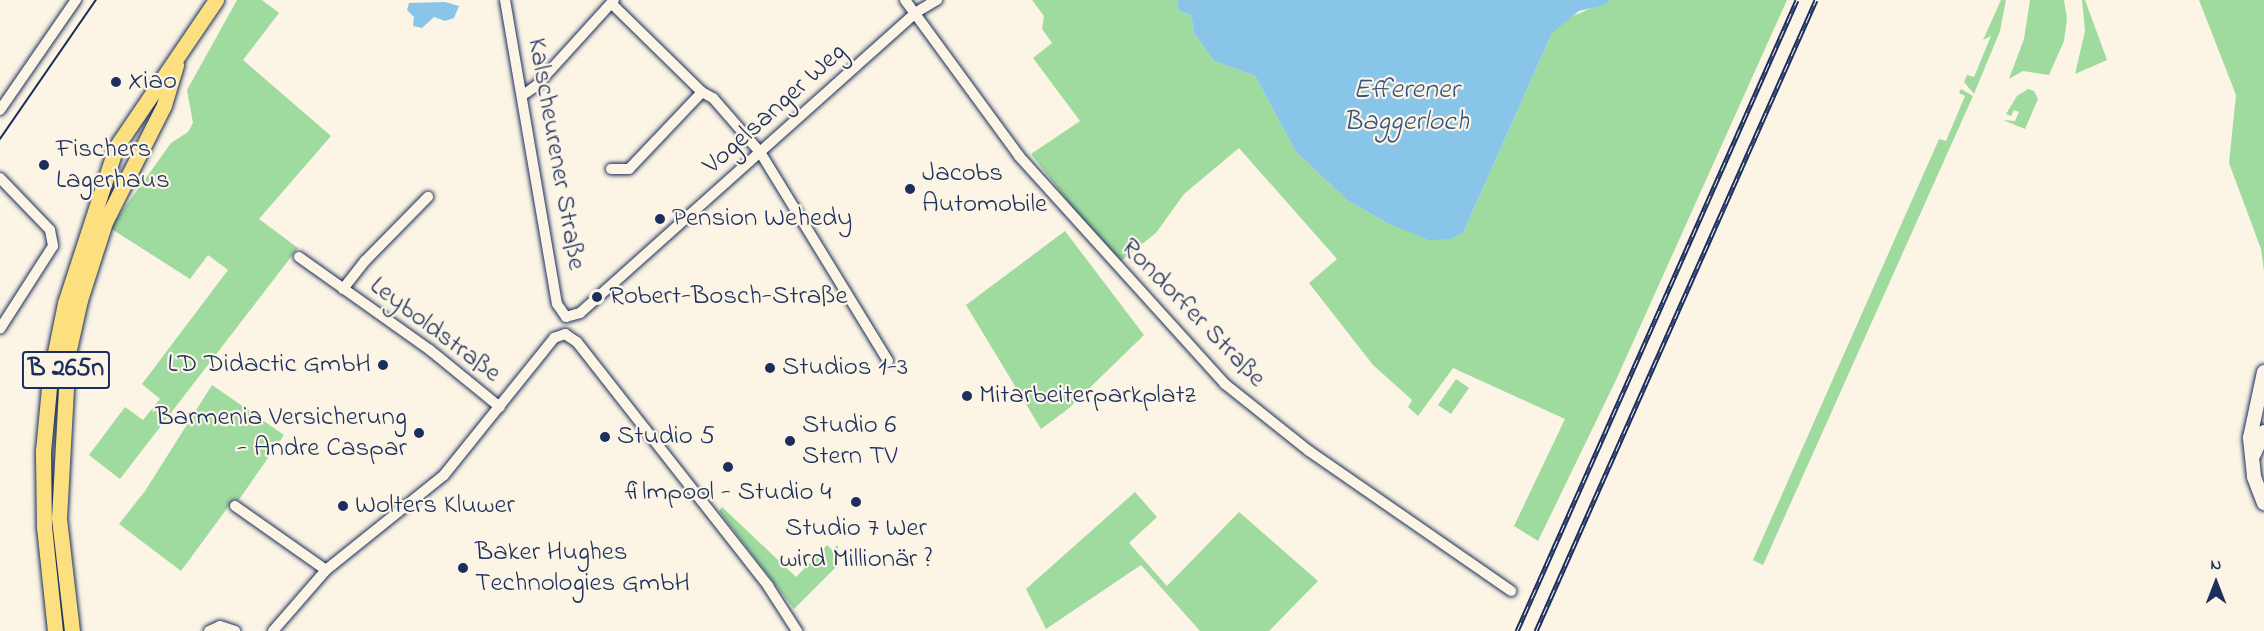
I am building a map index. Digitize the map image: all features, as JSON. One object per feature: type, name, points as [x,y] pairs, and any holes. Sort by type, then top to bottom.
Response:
[{"type":"main road","points":[[181,54],[216,0]]},
{"type":"main road","name":"B 265n","points":[[55,631],[42,486],[50,377],[65,303],[111,160],[181,54]]},
{"type":"main road","name":"B 265n","points":[[72,631],[59,518],[68,354],[82,291],[105,222],[164,105],[181,54]]},
{"type":"main road","points":[[2263,504],[2254,477],[2251,430],[2264,372]]},
{"type":"main road","points":[[2254,454],[2264,432]]},
{"type":"street","points":[[0,110],[76,0]]},
{"type":"street","name":"Kalscheurener Straße","points":[[506,0],[523,95],[534,176],[561,315]]},
{"type":"street","name":"Rondorfer Straße","points":[[904,0],[1019,156],[1225,384],[1309,451],[1511,591]]},
{"type":"street","name":"Vogelsanger Weg","points":[[561,315],[572,317],[580,313],[915,13],[937,0]]},
{"type":"street","points":[[523,95],[536,86],[613,2],[702,92],[713,98],[760,152],[888,361]]},
{"type":"street","points":[[611,169],[629,169],[702,92]]},
{"type":"street","points":[[0,178],[50,230],[53,246],[0,329]]},
{"type":"street","name":"Leyboldstraße","points":[[343,289],[365,261],[428,197]]},
{"type":"street","name":"Leyboldstraße","points":[[300,257],[500,407]]},
{"type":"street","points":[[262,631],[276,628],[326,570],[436,483],[558,335],[569,335],[577,342],[768,586],[797,631]]},
{"type":"street","points":[[235,506],[326,570]]},
{"type":"street","points":[[209,631],[220,626],[235,631]]},
{"type":"green space","points":[[237,0],[262,0],[279,13],[243,60],[331,136],[259,219],[298,248],[120,479],[89,455],[125,407],[143,420],[160,399],[142,384],[228,270],[208,255],[190,279],[110,228],[171,143],[188,132],[193,123],[187,90]]},
{"type":"green space","points":[[1032,0],[1177,0],[1179,11],[1191,15],[1194,33],[1214,61],[1255,76],[1296,152],[1347,200],[1387,223],[1451,239],[1463,233],[1552,33],[1562,21],[1609,0],[1787,0],[1616,380],[1538,541],[1514,526],[1565,419],[1453,368],[1418,416],[1408,407],[1412,400],[1373,365],[1309,283],[1337,259],[1239,148],[1184,194],[1156,233],[1117,264],[1031,154],[1080,121],[1033,58],[1052,43],[1042,29],[1044,16]]},
{"type":"green space","points":[[2001,0],[2006,0],[2000,31],[1974,94],[1964,82],[1967,75],[1974,77],[1991,36],[1983,40]]},
{"type":"green space","points":[[2030,0],[2064,0],[2067,19],[2064,41],[2049,75],[2023,71],[2009,79],[2024,39]]},
{"type":"green space","points":[[2082,0],[2085,0],[2107,60],[2075,74],[2085,31]]},
{"type":"green space","points":[[2199,0],[2264,0],[2264,271],[2261,249],[2229,163],[2236,95]]},
{"type":"green space","points":[[1961,89],[1973,96],[1763,565],[1753,560],[1939,139],[1946,141],[1965,96],[1959,93]]},
{"type":"green space","points":[[2028,89],[2034,91],[2038,99],[2025,129],[2003,120],[2015,121],[2019,112],[2014,110],[2011,116],[2006,114],[2017,96]]},
{"type":"green space","points":[[1065,231],[1144,335],[1068,409],[1041,429],[966,305]]},
{"type":"green space","points":[[1456,379],[1469,388],[1451,414],[1438,405]]},
{"type":"green space","points":[[212,385],[284,435],[238,501],[234,499],[181,571],[119,524],[145,491]]},
{"type":"green space","points":[[1135,492],[1157,517],[1129,543],[1167,586],[1239,512],[1318,581],[1269,631],[1200,631],[1141,565],[1046,629],[1026,589]]},
{"type":"green space","points":[[722,507],[796,577],[827,545],[832,550],[838,545],[839,564],[794,609],[719,511]]},
{"type":"water","name":"Efferener Baggerloch","points":[[1177,0],[1609,0],[1604,5],[1579,11],[1552,33],[1463,233],[1451,239],[1429,240],[1387,223],[1347,200],[1296,152],[1255,76],[1214,61],[1194,33],[1191,15],[1179,11]]},
{"type":"water","points":[[445,2],[459,6],[454,18],[445,21],[434,17],[422,28],[413,26],[414,17],[407,10],[409,3]]},
{"type":"tram line","points":[[0,139],[96,0]]},
{"type":"railway","points":[[1517,631],[1797,0]]},
{"type":"railway","points":[[1536,631],[1816,0]]},
{"type":"place","name":"Xiao","points":[[116,82]]},
{"type":"place","name":"Fischers Lagerhaus","points":[[44,165]]},
{"type":"place","name":"Jacobs Automobile","points":[[910,189]]},
{"type":"place","name":"Pension Wehedy","points":[[660,219]]},
{"type":"place","name":"Robert-Bosch-Straße","points":[[597,297]]},
{"type":"place","name":"LD Didactic GmbH","points":[[383,365]]},
{"type":"place","name":"Studios 1-3","points":[[770,368]]},
{"type":"place","name":"Mitarbeiterparkplatz","points":[[967,396]]},
{"type":"place","name":"Barmenia Versicherung - Andre Caspar","points":[[419,433]]},
{"type":"place","name":"Studio 5","points":[[605,437]]},
{"type":"place","name":"Studio 6 Stern TV","points":[[790,441]]},
{"type":"place","name":"filmpool - Studio 4","points":[[728,467]]},
{"type":"place","name":"Studio 7 Wer wird Millionär ?","points":[[856,502]]},
{"type":"place","name":"Wolters Kluwer","points":[[343,506]]},
{"type":"place","name":"Baker Hughes Technologies GmbH","points":[[463,568]]}]
